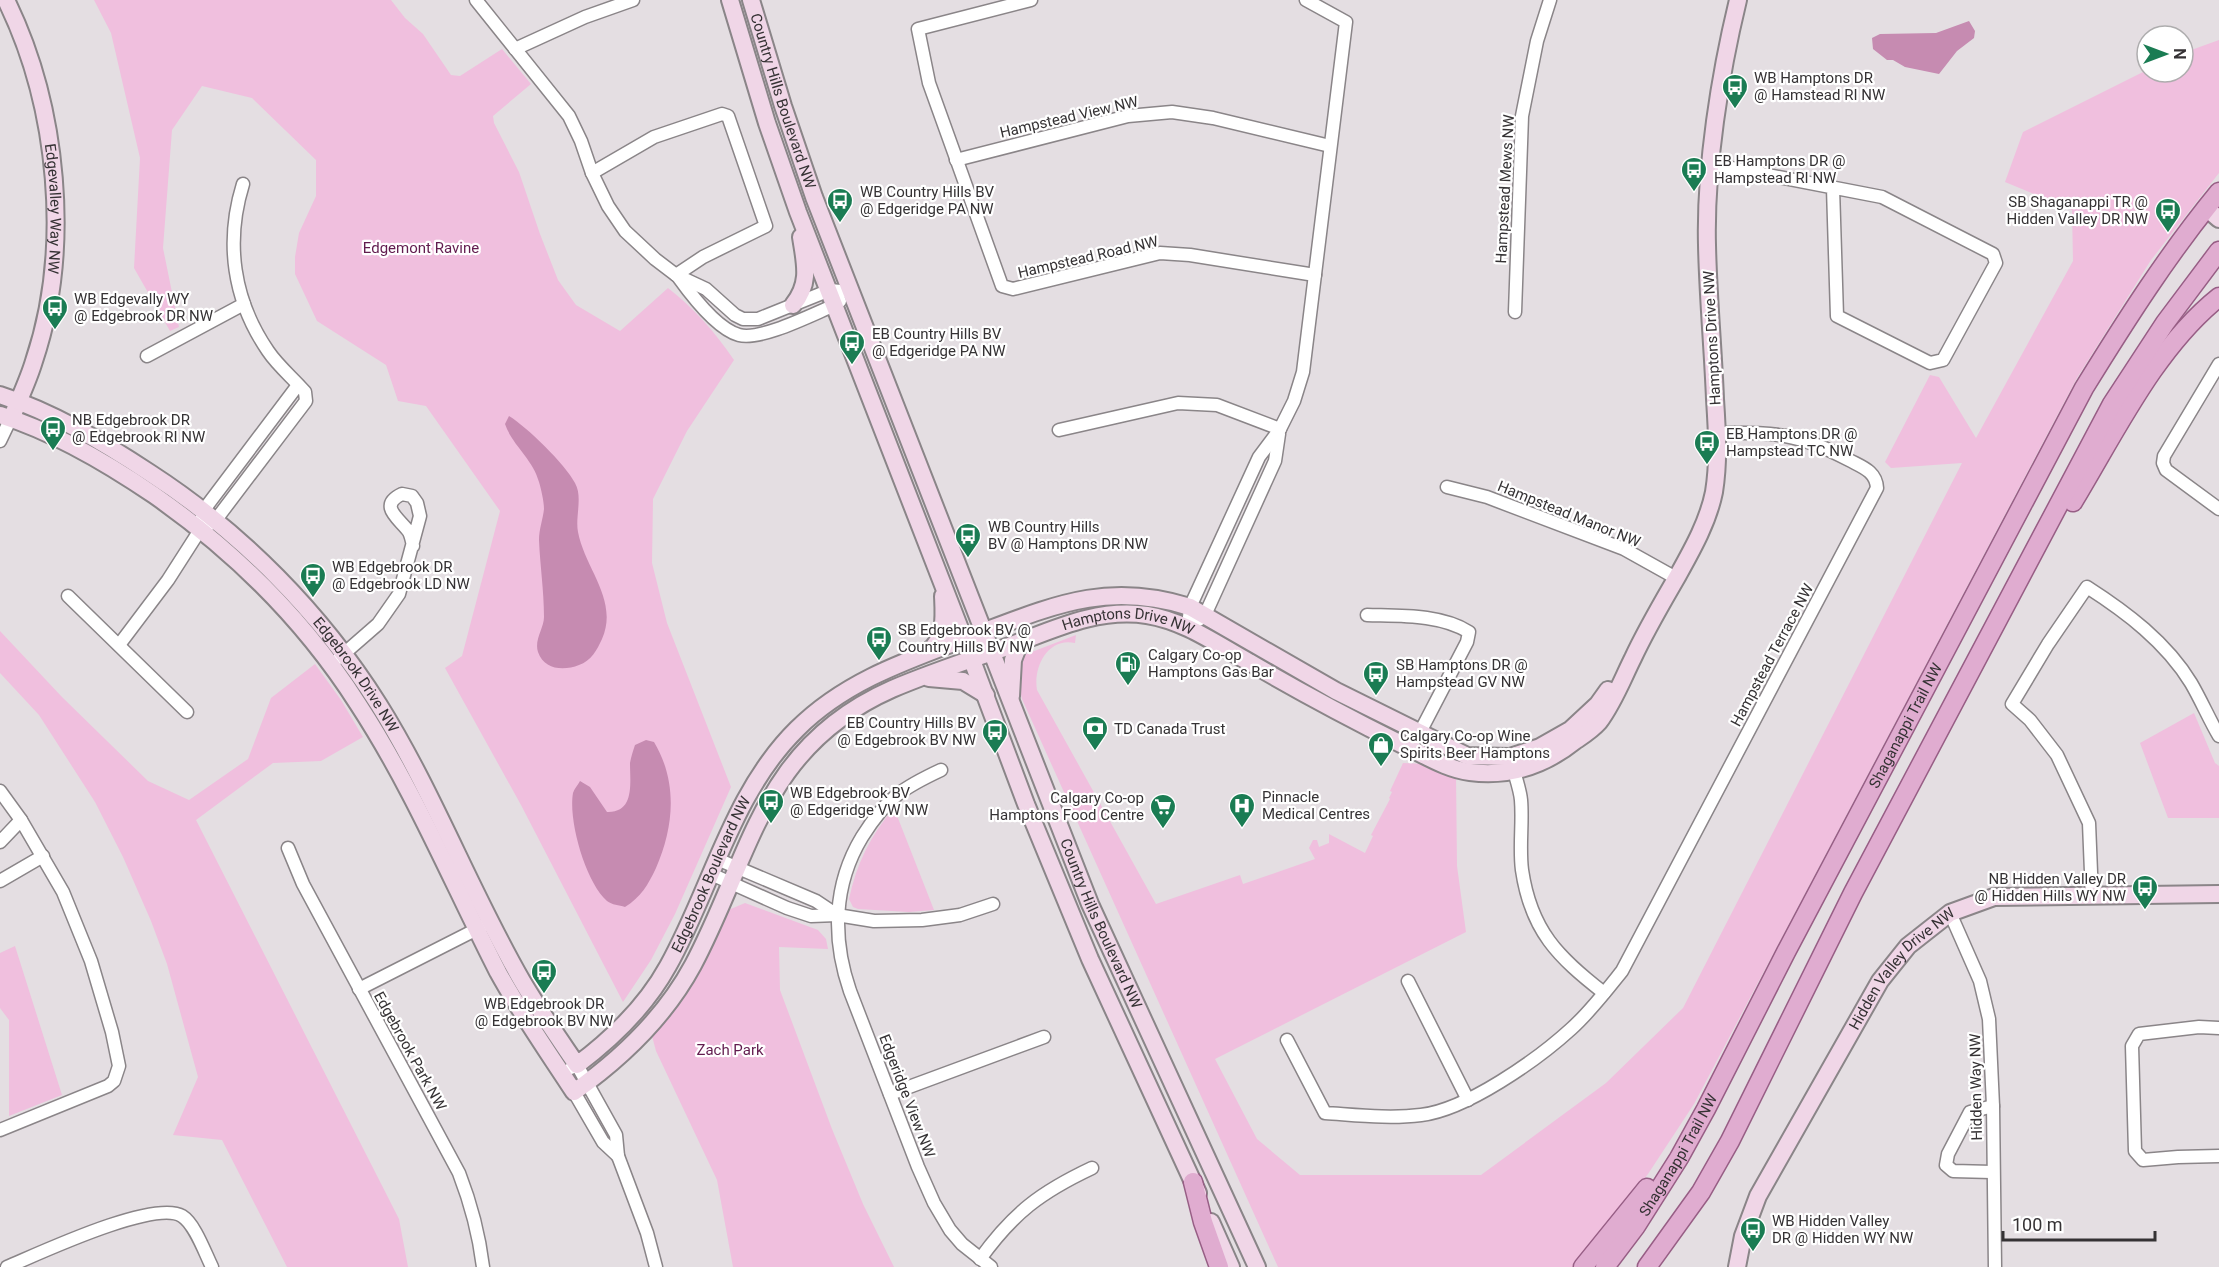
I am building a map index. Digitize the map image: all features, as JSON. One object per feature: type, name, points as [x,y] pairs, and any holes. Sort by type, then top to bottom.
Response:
[{"type":"main road","name":"Shaganappi Trail NW","points":[[1605,1267],[1636,1226],[1679,1158],[1706,1109],[2084,388],[2138,302],[2212,214],[2219,192]]},
{"type":"main road","name":"Shaganappi Trail NW","points":[[1647,1267],[1701,1192],[1730,1141],[1853,893],[2112,404],[2159,332],[2219,251]]},
{"type":"main road","points":[[2031,558],[2047,545],[2158,363],[2193,321],[2219,297]]},
{"type":"main road","points":[[1583,1267],[1627,1215],[1706,1109]]},
{"type":"main road","points":[[1193,1182],[1203,1222],[1219,1267]]},
{"type":"main road","points":[[1660,1267],[1701,1192]]},
{"type":"street","name":"Edgevalley Way NW","points":[[6,0],[26,44],[47,120],[53,169],[54,245],[50,290],[35,359],[18,402],[6,416]]},
{"type":"street","points":[[476,0],[569,116],[608,206],[625,231],[676,275],[696,300],[727,330],[742,336],[760,335],[833,298],[850,292]]},
{"type":"street","points":[[515,49],[585,17],[633,0]]},
{"type":"street","name":"Country Hills Boulevard NW","points":[[730,0],[764,113],[798,213],[833,298],[1056,881],[1231,1267]]},
{"type":"street","name":"Country Hills Boulevard NW","points":[[751,0],[810,185],[850,292],[1090,904],[1257,1267]]},
{"type":"street","name":"Hampstead Road NW","points":[[1031,0],[918,29],[929,83],[1002,286],[1013,289],[1160,253],[1190,255],[1314,275]]},
{"type":"street","points":[[1188,627],[1275,461],[1280,429],[1294,402],[1303,372],[1346,22],[1306,0]]},
{"type":"street","name":"Hampstead Mews NW","points":[[1515,312],[1519,144],[1522,116],[1537,41],[1550,0]]},
{"type":"street","name":"Hamptons Drive NW","points":[[972,658],[1085,617],[1118,614],[1144,615],[1188,627],[1327,708],[1443,765],[1468,772],[1512,764],[1570,730],[1598,704],[1632,658],[1699,538],[1714,493],[1717,433],[1707,240],[1711,164],[1723,73],[1738,0]]},
{"type":"street","name":"Hampstead View NW","points":[[956,160],[1128,116],[1172,112],[1213,118],[1330,146]]},
{"type":"street","points":[[592,173],[654,137],[722,114],[728,116],[766,226],[703,257],[676,275]]},
{"type":"street","points":[[1711,164],[1833,188],[1882,198],[1992,254],[1996,263],[1943,360],[1930,363],[1837,316],[1833,188]]},
{"type":"street","points":[[209,516],[261,460],[306,401],[305,392],[269,353],[260,339],[244,304],[234,266],[233,232],[243,184]]},
{"type":"street","points":[[793,305],[803,291],[805,282],[798,213]]},
{"type":"street","points":[[676,275],[706,289],[743,320],[758,319],[793,305],[833,298]]},
{"type":"street","points":[[147,356],[244,304]]},
{"type":"street","points":[[2219,364],[2164,456],[2163,463],[2166,470],[2219,509]]},
{"type":"street","points":[[119,645],[168,580],[248,451],[298,385]]},
{"type":"street","name":"Edgebrook Drive NW","points":[[0,395],[65,423],[109,447],[166,483],[209,516],[266,565],[315,619],[337,659]]},
{"type":"street","points":[[1059,430],[1178,403],[1217,405],[1280,429]]},
{"type":"street","name":"Edgebrook Drive NW","points":[[6,416],[70,444],[101,462],[144,489],[200,530],[260,584],[294,620],[337,659],[379,706],[405,749],[485,925],[522,980],[577,1077]]},
{"type":"street","points":[[0,441],[6,416]]},
{"type":"street","name":"Hampstead Terrace NW","points":[[1287,1040],[1325,1113],[1363,1116],[1422,1115],[1468,1100],[1535,1057],[1571,1029],[1622,971],[1877,488],[1872,472],[1826,447],[1802,438],[1771,433],[1717,433]]},
{"type":"street","points":[[248,451],[261,460]]},
{"type":"street","name":"Hampstead Manor NW","points":[[1447,487],[1487,497],[1624,549],[1676,578]]},
{"type":"street","points":[[337,659],[378,624],[393,604],[403,583],[413,546]]},
{"type":"street","points":[[925,654],[932,649],[942,633],[944,616],[942,581]]},
{"type":"street","points":[[2092,897],[2089,823],[2057,755],[2030,720],[2012,704],[2086,587],[2113,604],[2144,629],[2169,655],[2190,683],[2219,736]]},
{"type":"street","name":"Hamptons Drive NW","points":[[964,639],[1038,611],[1083,598],[1118,595],[1146,596],[1197,611],[1336,691],[1467,756],[1512,764]]},
{"type":"street","points":[[68,596],[187,712]]},
{"type":"street","points":[[1367,615],[1424,619],[1457,625],[1469,632],[1467,642],[1412,749]]},
{"type":"street","name":"Edgebrook Boulevard NW","points":[[577,1077],[656,986],[673,957],[757,780],[779,749],[825,704],[855,684],[964,639]]},
{"type":"street","points":[[1011,706],[1012,660],[1020,642]]},
{"type":"street","name":"Edgebrook Boulevard NW","points":[[577,1077],[618,1059],[640,1037],[672,998],[693,965],[769,799],[807,747],[832,725],[861,705],[889,690],[972,658]]},
{"type":"street","points":[[922,677],[963,681],[986,695]]},
{"type":"street","points":[[1512,764],[1521,800],[1522,869],[1532,911],[1551,946],[1572,968],[1604,993]]},
{"type":"street","name":"Edgeridge View NW","points":[[941,770],[916,782],[897,795],[871,821],[848,865],[837,915],[837,939],[843,970],[934,1203],[950,1230],[991,1267]]},
{"type":"street","points":[[0,791],[21,820],[63,892],[91,961],[112,1032],[119,1066],[114,1081],[108,1086],[0,1130]]},
{"type":"street","points":[[0,842],[21,820]]},
{"type":"street","points":[[288,848],[303,884],[359,989]]},
{"type":"street","points":[[0,880],[43,856]]},
{"type":"street","points":[[714,867],[811,916],[837,915],[874,921],[922,920],[960,915],[993,904]]},
{"type":"street","name":"Hidden Valley Drive NW","points":[[1737,1267],[1743,1236],[1758,1196],[1880,981],[1908,946],[1950,913],[1994,897],[2219,894]]},
{"type":"street","name":"Hidden Way NW","points":[[1950,913],[1980,981],[1989,1019],[1993,1106],[1992,1172],[1995,1267]]},
{"type":"street","name":"Edgebrook Park NW","points":[[483,1267],[478,1231],[459,1173],[359,989],[485,925]]},
{"type":"street","points":[[1408,981],[1468,1100]]},
{"type":"street","points":[[2219,1028],[2199,1027],[2139,1034],[2132,1046],[2135,1151],[2143,1160],[2219,1156]]},
{"type":"street","points":[[890,1094],[1044,1037]]},
{"type":"street","points":[[577,1077],[603,1142],[618,1156],[632,1187],[656,1267]]},
{"type":"street","points":[[1992,1172],[1953,1171],[1946,1165],[1948,1154],[1970,1112],[1993,1106]]},
{"type":"street","points":[[980,1259],[997,1235],[1028,1205],[1056,1186],[1092,1168]]},
{"type":"street","points":[[7,1267],[115,1223],[155,1213],[170,1212],[184,1217],[190,1224],[212,1267]]},
{"type":"green space","name":"Edgemont Ravine","points":[[94,0],[391,0],[405,18],[423,34],[451,75],[460,76],[502,49],[531,84],[493,116],[494,123],[519,172],[558,280],[576,305],[620,331],[668,288],[704,321],[734,360],[687,431],[653,499],[652,563],[667,623],[731,787],[675,914],[651,960],[623,1002],[521,805],[445,668],[462,656],[500,511],[426,406],[398,401],[386,365],[317,321],[295,274],[299,233],[316,196],[316,160],[252,98],[202,86],[172,130],[163,248],[179,327],[170,331],[134,268],[140,158],[111,33]]},
{"type":"green space","points":[[2219,40],[2219,173],[2151,260],[2077,378],[1694,1104],[1648,1174],[1574,1267],[1278,1267],[1022,699],[1019,677],[1024,655],[1076,635],[1075,643],[1065,642],[1057,645],[1044,656],[1037,672],[1037,690],[1156,904],[1240,875],[1243,884],[1315,859],[1309,848],[1313,840],[1317,840],[1319,847],[1329,843],[1329,834],[1365,853],[1373,836],[1371,835],[1390,799],[1392,792],[1390,791],[1403,763],[1425,764],[1456,775],[1457,866],[1466,932],[1215,1059],[1257,1139],[1300,1175],[1481,1175],[1606,1083],[1683,1008],[1962,463],[1891,468],[1885,462],[1930,375],[1939,377],[1976,438],[2073,261],[2072,210],[2005,182],[2023,132],[2135,76],[2135,84],[2195,84],[2195,49]]},
{"type":"green space","points":[[0,631],[62,697],[148,781],[189,800],[248,759],[271,698],[315,664],[341,700],[363,737],[321,761],[273,763],[196,820],[399,1219],[408,1267],[287,1267],[222,1140],[173,1135],[198,1077],[167,964],[123,857],[95,802],[39,715],[0,673]]},
{"type":"green space","points":[[2194,713],[2215,763],[2219,766],[2219,818],[2168,818],[2140,743]]},
{"type":"green space","points":[[894,808],[934,910],[909,912],[858,909],[853,907],[849,899],[866,850],[878,828]]},
{"type":"green space","name":"Zach Park","points":[[745,903],[818,930],[826,939],[828,949],[779,947],[780,990],[832,1129],[863,1204],[894,1267],[733,1267],[717,1180],[656,1051],[652,1036],[689,990],[726,911]]},
{"type":"green space","points":[[15,946],[62,1095],[9,1116],[9,1020],[0,1008],[0,953]]},
{"type":"shaded area","points":[[1969,21],[1975,31],[1974,38],[1957,51],[1939,74],[1905,67],[1893,60],[1887,60],[1873,49],[1872,38],[1880,34],[1936,33]]},
{"type":"shaded area","points":[[509,416],[545,446],[570,475],[577,489],[578,532],[604,598],[606,625],[602,639],[593,655],[587,661],[573,667],[550,666],[538,652],[537,643],[544,617],[539,540],[544,502],[536,474],[508,432],[505,424]]},
{"type":"shaded area","points":[[646,740],[654,742],[667,773],[671,805],[670,821],[667,837],[653,874],[640,895],[625,907],[607,901],[592,880],[576,835],[572,805],[573,793],[580,781],[590,787],[607,812],[622,808],[629,795],[630,763],[635,745]]},
{"type":"place","name":"WB Hamptons DR @ Hamstead RI NW","points":[[1735,110]]},
{"type":"place","name":"EB Hamptons DR @ Hampstead RI NW","points":[[1694,193]]},
{"type":"place","name":"WB Country Hills BV @ Edgeridge PA NW","points":[[840,224]]},
{"type":"place","name":"SB Shaganappi TR @ Hidden Valley DR NW","points":[[2168,234]]},
{"type":"place","name":"WB Edgevally WY @ Edgebrook DR NW","points":[[55,331]]},
{"type":"place","name":"EB Country Hills BV @ Edgeridge PA NW","points":[[852,366]]},
{"type":"place","name":"NB Edgebrook DR @ Edgebrook RI NW","points":[[53,452]]},
{"type":"place","name":"EB Hamptons DR @ Hampstead TC NW","points":[[1707,466]]},
{"type":"place","name":"WB Country Hills BV @ Hamptons DR NW","points":[[968,559]]},
{"type":"place","name":"WB Edgebrook DR @ Edgebrook LD NW","points":[[313,599]]},
{"type":"place","name":"SB Edgebrook BV @ Country Hills BV NW","points":[[879,662]]},
{"type":"place","name":"Calgary Co-op Hamptons Gas Bar","points":[[1128,687]]},
{"type":"place","name":"SB Hamptons DR @ Hampstead GV NW","points":[[1376,697]]},
{"type":"place","name":"TD Canada Trust","points":[[1095,752]]},
{"type":"place","name":"EB Country Hills BV @ Edgebrook BV NW","points":[[995,755]]},
{"type":"place","name":"Calgary Co-op Wine Spirits Beer Hamptons","points":[[1381,768]]},
{"type":"place","name":"WB Edgebrook BV @ Edgeridge VW NW","points":[[771,825]]},
{"type":"place","name":"Pinnacle Medical Centres","points":[[1242,829]]},
{"type":"place","name":"Calgary Co-op Hamptons Food Centre","points":[[1163,830]]},
{"type":"place","name":"NB Hidden Valley DR @ Hidden Hills WY NW","points":[[2145,911]]},
{"type":"place","name":"WB Edgebrook DR @ Edgebrook BV NW","points":[[544,995]]},
{"type":"place","name":"WB Hidden Valley DR @ Hidden WY NW","points":[[1753,1253]]}]
